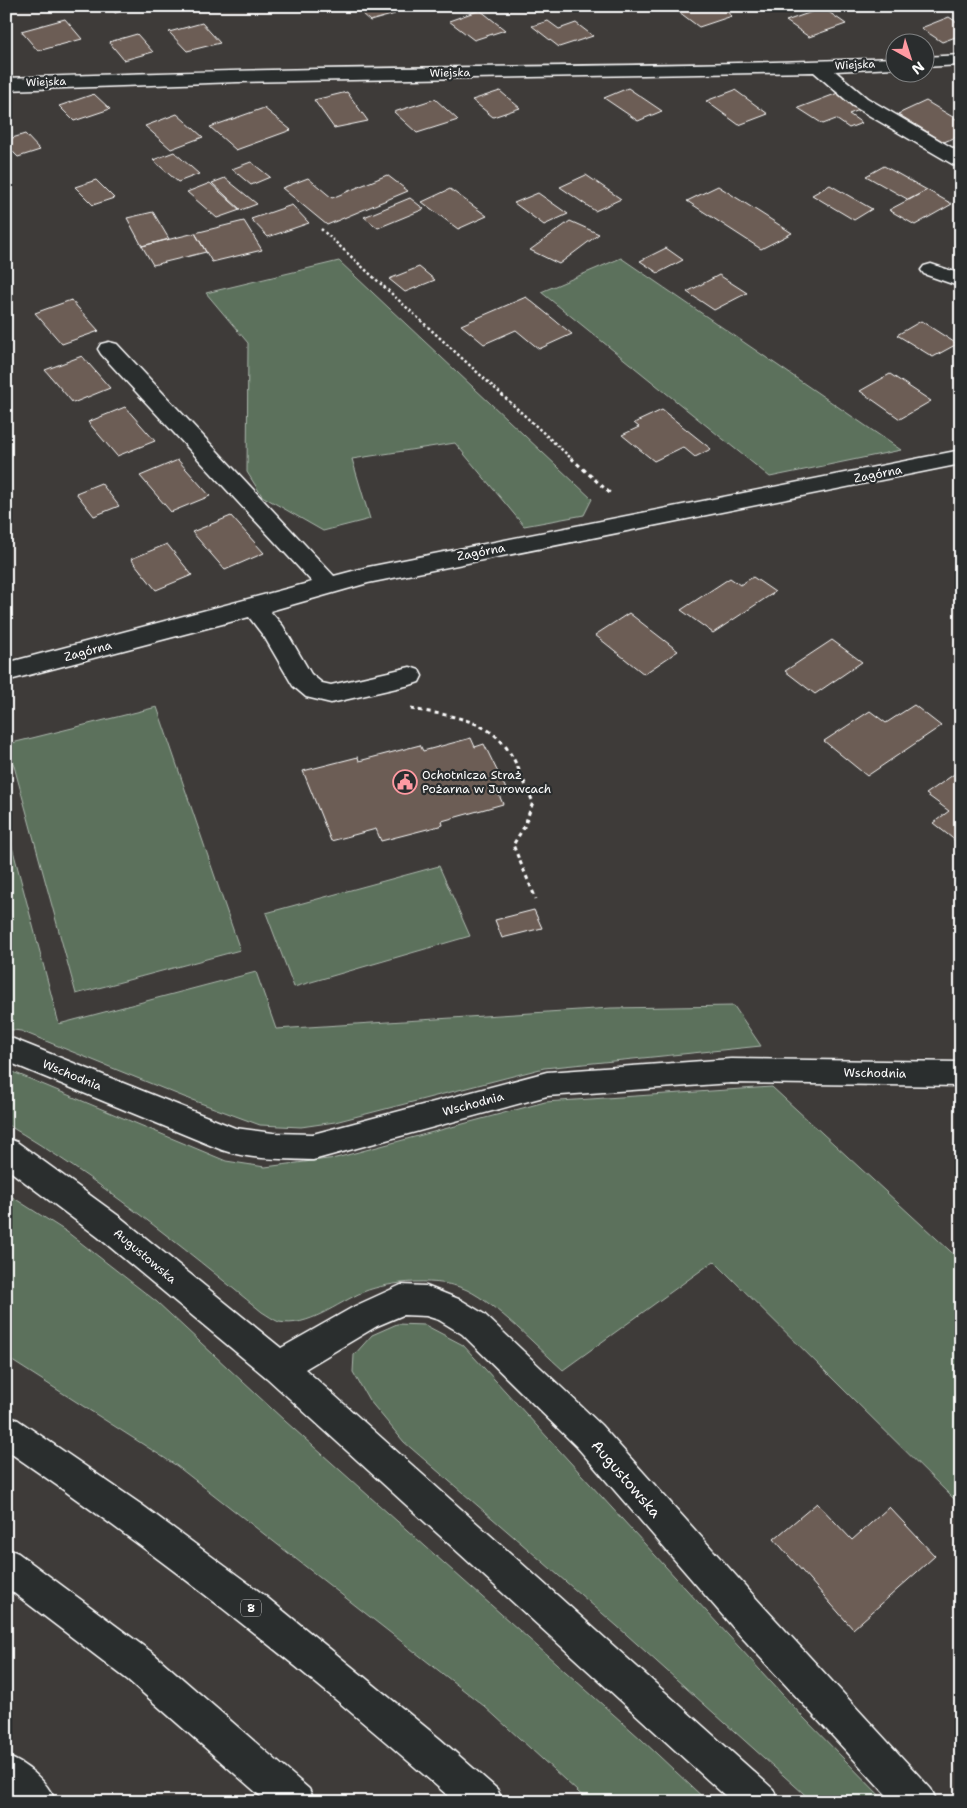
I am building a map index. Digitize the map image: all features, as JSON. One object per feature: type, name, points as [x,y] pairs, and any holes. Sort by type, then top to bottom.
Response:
[{"type":"main road","points":[[934,61],[961,60]]},
{"type":"main road","name":"Wiejska","points":[[6,84],[238,76],[819,67],[884,64]]},
{"type":"main road","points":[[819,67],[860,102],[961,161]]},
{"type":"main road","points":[[931,270],[961,280]]},
{"type":"main road","points":[[109,349],[329,586]]},
{"type":"main road","name":"Zagórna","points":[[6,672],[368,575],[961,457]]},
{"type":"main road","points":[[254,607],[274,632],[302,680],[315,690],[331,694],[410,676]]},
{"type":"main road","name":"Wschodnia","points":[[6,1048],[233,1140],[273,1146],[313,1147],[547,1084],[730,1071],[961,1074]]},
{"type":"main road","name":"Augustowska","points":[[6,1151],[109,1227],[279,1367],[760,1802]]},
{"type":"main road","name":"Augustowska","points":[[279,1367],[366,1316],[401,1300],[426,1301],[450,1310],[473,1324],[589,1436],[750,1619],[918,1802]]},
{"type":"main road","name":"8","points":[[6,1431],[77,1478],[275,1626],[484,1802]]},
{"type":"main road","points":[[6,1565],[141,1667],[296,1802]]},
{"type":"main road","points":[[6,1774],[37,1802]]},
{"type":"path","points":[[321,229],[616,499],[631,523]]},
{"type":"path","points":[[381,683],[403,708],[482,726],[498,738],[518,769],[533,802],[524,827],[513,845],[536,899]]},
{"type":"green space","points":[[621,258],[901,450],[770,477],[541,292]]},
{"type":"green space","points":[[339,261],[592,499],[584,515],[524,526],[455,443],[352,459],[370,519],[323,531],[262,496],[247,472],[248,343],[206,293]]},
{"type":"green space","points":[[157,707],[240,950],[76,994],[8,744]]},
{"type":"green space","points":[[6,824],[59,1024],[256,972],[276,1029],[611,1008],[734,1006],[761,1046],[544,1068],[335,1122],[301,1127],[260,1125],[184,1097],[21,1031],[6,1029]]},
{"type":"green space","points":[[439,866],[470,936],[294,987],[266,913]]},
{"type":"green space","points":[[6,1069],[226,1161],[265,1167],[336,1158],[545,1102],[772,1087],[961,1261],[961,1506],[714,1261],[563,1370],[491,1305],[467,1290],[443,1283],[401,1283],[374,1288],[311,1318],[290,1323],[279,1322],[262,1312],[138,1213],[73,1167],[6,1124]]},
{"type":"green space","points":[[6,1193],[67,1232],[157,1302],[285,1421],[641,1739],[708,1802],[589,1802],[484,1706],[177,1466],[6,1357]]},
{"type":"green space","points":[[397,1324],[425,1325],[463,1345],[803,1717],[886,1802],[813,1802],[617,1626],[404,1442],[369,1400],[353,1372],[354,1355],[372,1335]]},
{"type":"building","points":[[109,6],[134,6],[135,7],[115,13]]},
{"type":"building","points":[[353,6],[387,6],[395,14],[370,21]]},
{"type":"building","points":[[671,6],[719,6],[732,16],[699,27]]},
{"type":"building","points":[[823,8],[846,24],[809,37],[786,21]]},
{"type":"building","points":[[480,10],[505,30],[474,40],[449,21]]},
{"type":"building","points":[[949,17],[961,25],[961,35],[942,42],[934,37],[934,32],[927,32],[921,28]]},
{"type":"building","points":[[65,19],[82,39],[38,51],[21,31]]},
{"type":"building","points":[[548,21],[559,29],[576,23],[593,36],[559,47],[532,26]]},
{"type":"building","points":[[202,23],[220,43],[187,51],[169,32]]},
{"type":"building","points":[[137,34],[153,52],[124,60],[109,42]]},
{"type":"building","points":[[628,88],[662,111],[638,121],[604,98]]},
{"type":"building","points":[[735,90],[768,114],[739,125],[706,101]]},
{"type":"building","points":[[500,91],[520,108],[493,117],[472,100]]},
{"type":"building","points":[[347,92],[368,121],[334,128],[314,100]]},
{"type":"building","points":[[838,93],[862,109],[849,114],[862,123],[849,128],[836,119],[823,124],[798,108]]},
{"type":"building","points":[[94,94],[110,109],[74,121],[59,106]]},
{"type":"building","points":[[435,99],[458,120],[417,133],[394,112]]},
{"type":"building","points":[[926,101],[961,122],[961,135],[944,142],[898,114]]},
{"type":"building","points":[[264,108],[291,130],[236,150],[210,127]]},
{"type":"building","points":[[177,114],[203,137],[171,149],[145,126]]},
{"type":"building","points":[[25,134],[40,150],[18,157],[6,145],[6,140]]},
{"type":"building","points":[[174,152],[199,174],[178,182],[153,160]]},
{"type":"building","points":[[251,162],[270,177],[251,185],[232,169]]},
{"type":"building","points":[[884,166],[927,190],[909,200],[866,176]]},
{"type":"building","points":[[387,175],[408,191],[327,225],[282,188],[308,178],[332,198]]},
{"type":"building","points":[[586,175],[621,199],[595,211],[560,187]]},
{"type":"building","points":[[225,178],[257,204],[241,210],[212,183]]},
{"type":"building","points":[[96,180],[114,198],[93,205],[75,187]]},
{"type":"building","points":[[210,183],[240,210],[217,218],[187,192]]},
{"type":"building","points":[[830,185],[872,209],[854,220],[812,195]]},
{"type":"building","points":[[718,186],[792,233],[761,249],[687,201]]},
{"type":"building","points":[[450,189],[487,216],[458,229],[422,202]]},
{"type":"building","points":[[927,190],[952,204],[915,225],[889,210]]},
{"type":"building","points":[[538,193],[568,214],[544,225],[514,203]]},
{"type":"building","points":[[410,198],[424,209],[378,228],[364,217]]},
{"type":"building","points":[[292,205],[309,223],[268,237],[251,219]]},
{"type":"building","points":[[153,212],[169,239],[142,246],[127,218]]},
{"type":"building","points":[[244,221],[262,250],[212,262],[195,233]]},
{"type":"building","points":[[570,221],[599,234],[559,264],[530,250]]},
{"type":"building","points":[[195,233],[206,252],[153,265],[142,246]]},
{"type":"building","points":[[666,248],[683,260],[658,273],[640,261]]},
{"type":"building","points":[[419,267],[435,280],[405,292],[389,279]]},
{"type":"building","points":[[719,275],[747,293],[714,310],[687,292]]},
{"type":"building","points":[[526,297],[572,334],[539,349],[516,330],[484,344],[461,325]]},
{"type":"building","points":[[71,300],[99,331],[62,344],[35,313]]},
{"type":"building","points":[[921,321],[957,344],[933,357],[897,335]]},
{"type":"building","points":[[82,356],[110,388],[73,403],[45,370]]},
{"type":"building","points":[[890,374],[931,401],[900,419],[860,391]]},
{"type":"building","points":[[125,407],[155,441],[117,456],[88,422]]},
{"type":"building","points":[[662,410],[711,449],[695,457],[683,447],[654,461],[622,435],[639,427],[634,423]]},
{"type":"building","points":[[178,460],[210,496],[171,512],[140,476]]},
{"type":"building","points":[[101,483],[119,506],[94,516],[76,493]]},
{"type":"building","points":[[231,516],[264,553],[225,570],[192,532]]},
{"type":"building","points":[[167,544],[192,575],[156,590],[131,559]]},
{"type":"building","points":[[753,577],[775,592],[713,633],[681,610],[730,578],[740,585]]},
{"type":"building","points":[[629,613],[678,651],[644,674],[595,635]]},
{"type":"building","points":[[832,640],[862,662],[815,694],[785,671]]},
{"type":"building","points":[[914,705],[941,726],[867,776],[824,741],[870,711],[886,723]]},
{"type":"building","name":"Ochotnicza Straż Pożarna w Jurowcach","points":[[471,738],[475,747],[484,744],[508,793],[499,795],[503,804],[442,821],[443,825],[381,841],[376,829],[331,841],[303,771],[358,757],[359,761],[420,745],[423,751]]},
{"type":"building","points":[[960,770],[961,845],[933,823],[949,811],[926,794]]},
{"type":"building","points":[[534,910],[542,928],[502,938],[495,920]]},
{"type":"building","points":[[817,1503],[852,1540],[889,1507],[935,1556],[853,1629],[774,1539]]},
{"type":"place","name":"Ochotnicza Straż Pożarna w Jurowcach","points":[[405,782]]}]
